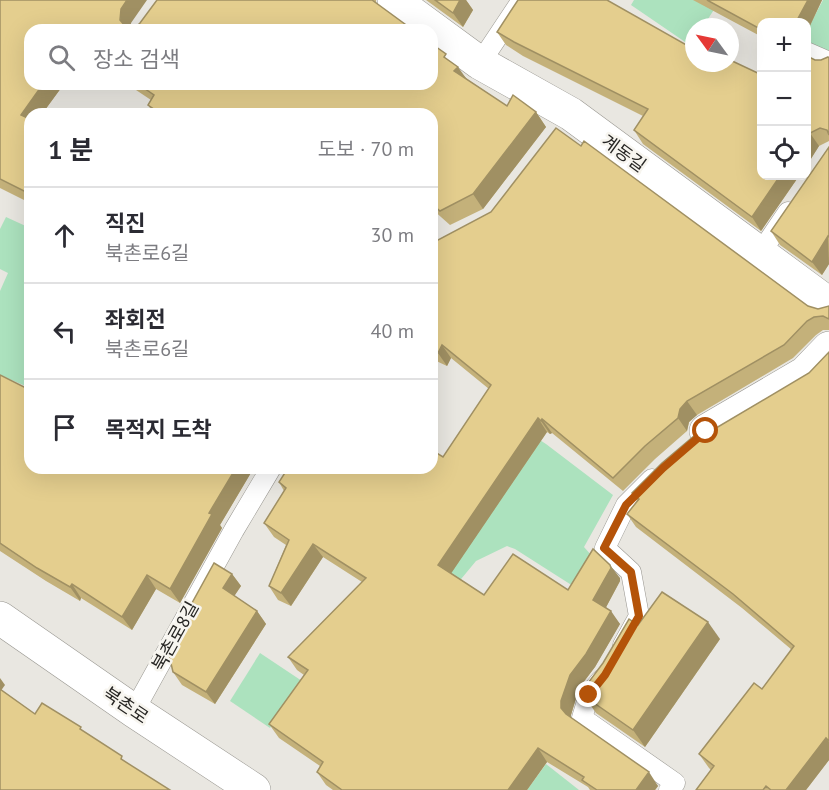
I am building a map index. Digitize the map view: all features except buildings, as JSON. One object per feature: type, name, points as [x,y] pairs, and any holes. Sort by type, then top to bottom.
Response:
[{"type":"street","name":"계동길","points":[[394,0],[427,24]]},
{"type":"street","name":"계동길","points":[[438,32],[564,123],[761,252],[829,304]]},
{"type":"street","points":[[699,437],[805,373],[829,348]]},
{"type":"street","name":"북촌로","points":[[0,618],[134,711],[254,790]]},
{"type":"lane","points":[[480,63],[522,0]]},
{"type":"lane","points":[[811,54],[829,62]]},
{"type":"lane","points":[[761,252],[798,198]]},
{"type":"lane","points":[[663,468],[626,505],[604,548],[631,572],[639,616],[605,675],[589,695],[582,718],[675,783],[669,790]]},
{"type":"lane","name":"북촌로8길","points":[[134,711],[267,474]]},
{"type":"green space","points":[[634,0],[720,0],[709,18],[685,18],[685,42],[631,5]]},
{"type":"green space","points":[[823,0],[829,0],[829,55],[811,47],[811,23]]},
{"type":"green space","points":[[6,217],[24,225],[24,385],[0,375],[0,291],[8,273],[0,269],[0,229]]},
{"type":"green space","points":[[483,403],[546,444],[613,495],[584,547],[592,556],[573,586],[507,546],[476,561],[428,619]]},
{"type":"green space","points":[[260,653],[302,681],[270,728],[230,701]]},
{"type":"green space","points":[[546,764],[579,790],[527,790]]},
{"type":"route","points":[[589,695],[605,675],[639,616],[631,572],[604,548],[626,505],[663,468],[706,431]]}]
